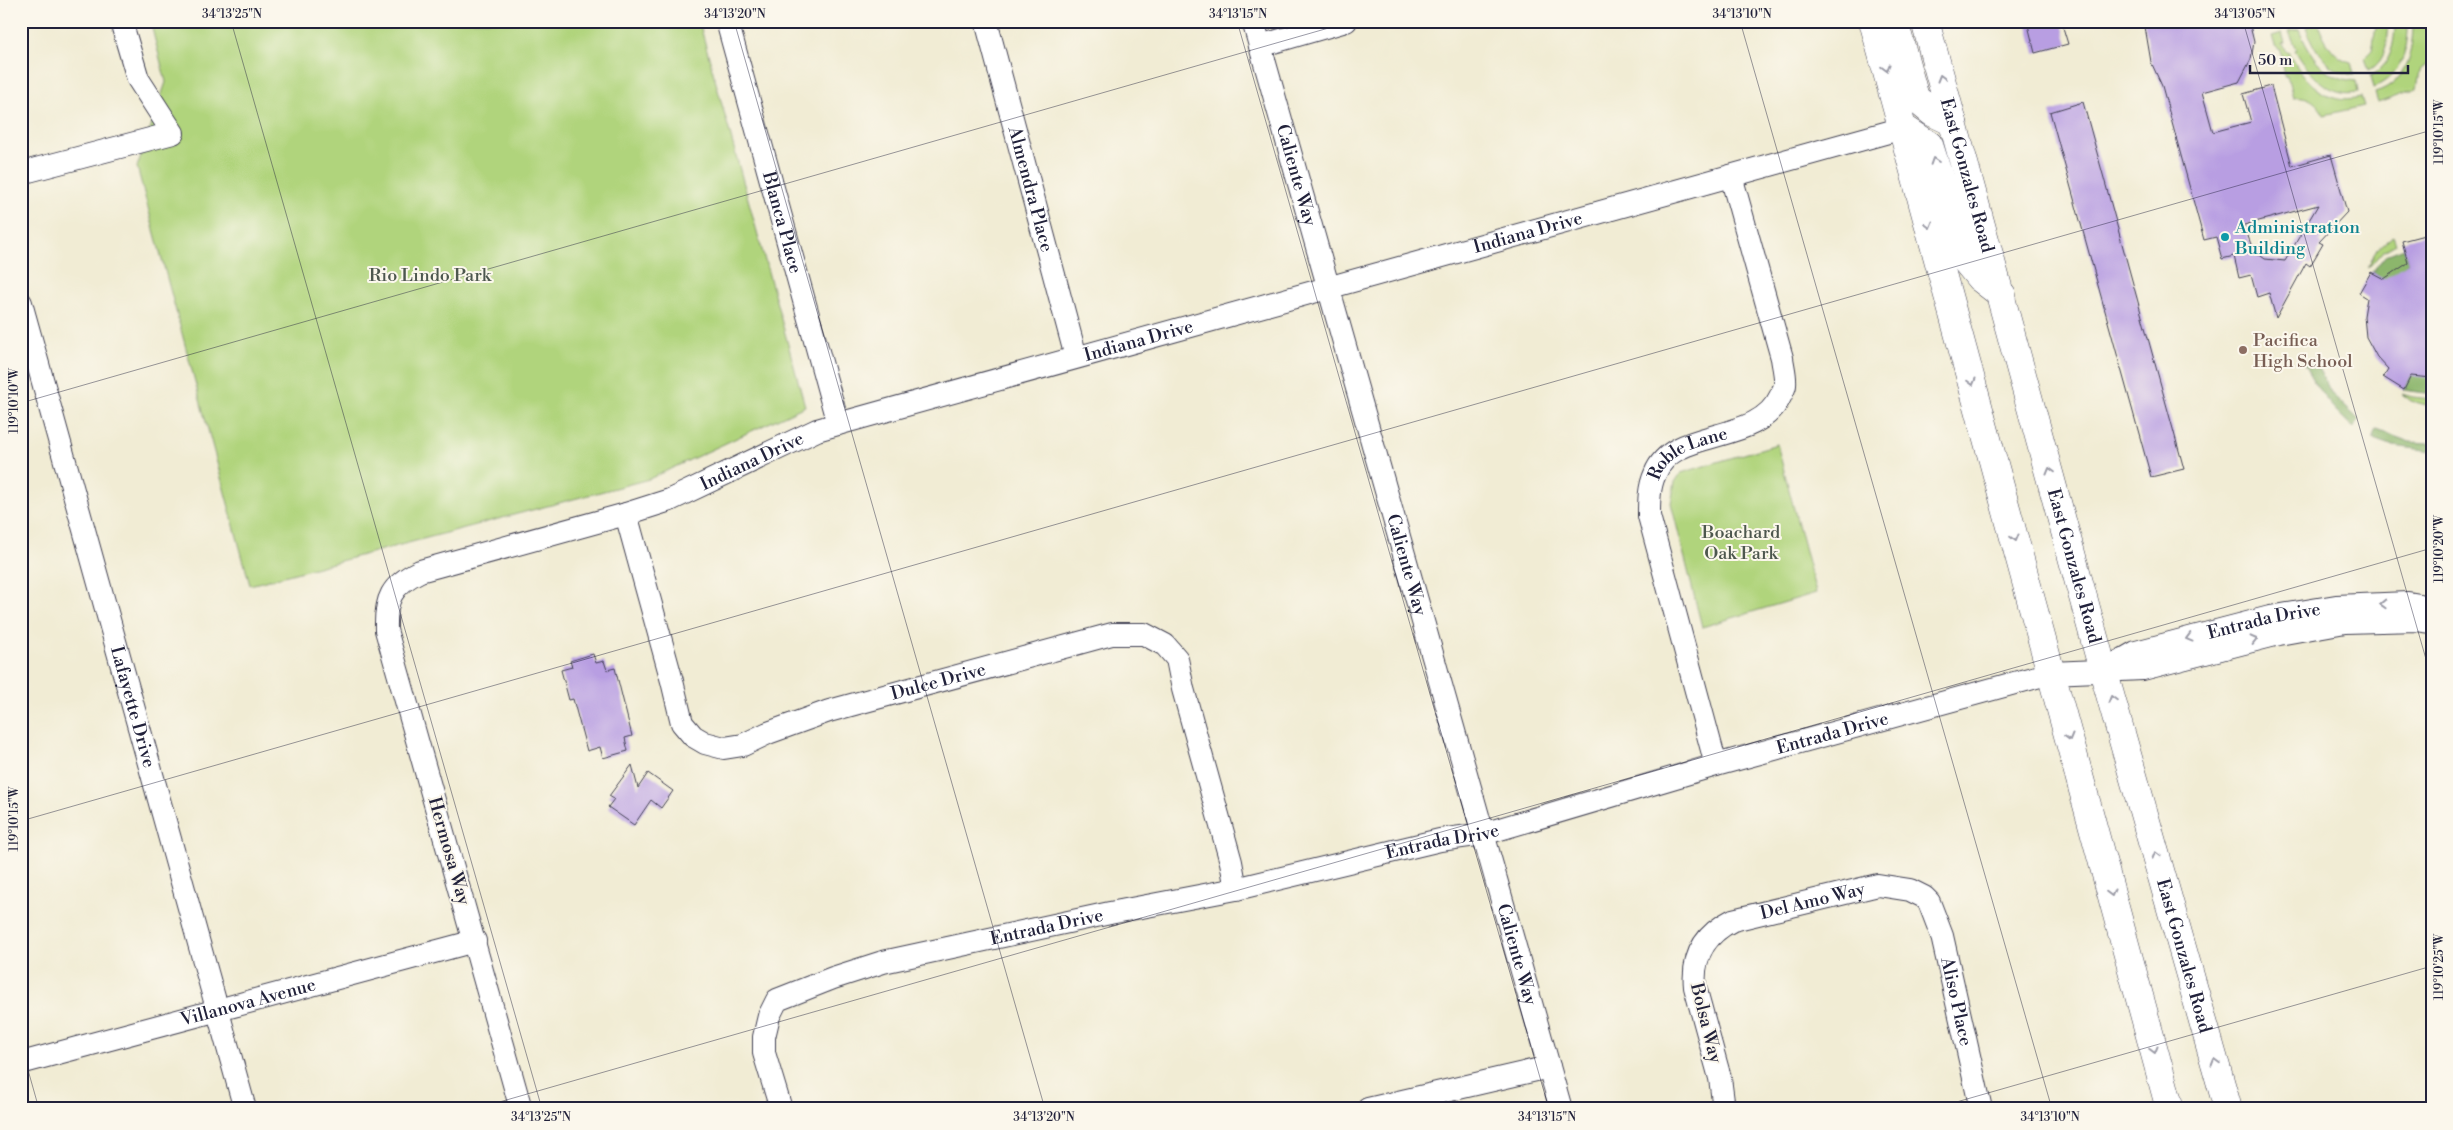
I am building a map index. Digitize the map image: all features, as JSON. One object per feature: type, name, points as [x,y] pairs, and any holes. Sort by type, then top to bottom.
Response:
[{"type":"main road","points":[[1874,21],[2170,1109]]},
{"type":"main road","points":[[1894,21],[1915,98],[1932,112],[1953,122]]},
{"type":"main road","name":"East Gonzales Road","points":[[1926,21],[2104,670],[2228,1109]]},
{"type":"main road","points":[[1903,128],[1929,145],[1966,261],[1980,278],[2002,295]]},
{"type":"street","points":[[21,173],[172,133],[138,80],[121,21]]},
{"type":"street","name":"Blanca Place","points":[[727,21],[838,424]]},
{"type":"street","name":"Almendra Place","points":[[986,21],[1076,357]]},
{"type":"street","name":"Caliente Way","points":[[1253,21],[1561,1109]]},
{"type":"street","points":[[1260,46],[1346,21]]},
{"type":"street","name":"Indiana Drive","points":[[391,593],[404,579],[420,571],[670,500],[817,430],[1903,128]]},
{"type":"street","name":"Roble Lane","points":[[1716,765],[1649,516],[1650,491],[1655,472],[1665,458],[1682,447],[1751,425],[1778,403],[1785,386],[1782,358],[1730,176]]},
{"type":"street","name":"Lafayette Drive","points":[[21,303],[245,1109]]},
{"type":"street","name":"Dulce Drive","points":[[626,514],[682,723],[693,736],[705,743],[724,748],[743,745],[768,732],[829,710],[1112,634],[1144,634],[1165,645],[1177,660],[1183,689],[1231,862],[1236,889]]},
{"type":"street","name":"Hermosa Way","points":[[391,593],[385,612],[386,630],[521,1109]]},
{"type":"street","name":"Entrada Drive","points":[[2104,670],[2136,652],[2270,617],[2336,606],[2408,603],[2432,607]]},
{"type":"street","name":"Entrada Drive","points":[[781,1109],[764,1052],[764,1037],[769,1016],[777,1000],[833,978],[883,962],[1110,913],[1236,889],[1440,840],[1482,834],[1716,765],[2051,673],[2143,669],[2279,634],[2345,622],[2418,620],[2432,622]]},
{"type":"street","name":"Del Amo Way","points":[[1706,940],[1712,932],[1732,920],[1858,888],[1878,885],[1896,887],[1910,890],[1924,898]]},
{"type":"street","name":"Aliso Place","points":[[1924,898],[1929,902],[1942,936],[1981,1109]]},
{"type":"street","name":"Bolsa Way","points":[[1706,940],[1698,954],[1694,973],[1695,987],[1720,1078],[1724,1109]]},
{"type":"street","name":"Villanova Avenue","points":[[21,1063],[474,941]]},
{"type":"street","points":[[1368,1109],[1549,1067]]},
{"type":"green space","name":"Rio Lindo Park","points":[[150,21],[699,21],[805,406],[649,479],[250,585],[137,167],[166,82]]},
{"type":"green space","points":[[2389,21],[2387,42],[2383,55],[2380,61],[2369,70],[2365,57],[2372,50],[2376,26]]},
{"type":"green space","points":[[2395,21],[2408,21],[2405,52],[2402,61],[2391,77],[2374,88],[2371,76],[2387,60],[2393,45]]},
{"type":"green space","points":[[2413,21],[2425,21],[2432,46],[2432,60],[2420,70],[2417,89],[2378,103],[2375,93],[2386,89],[2394,82],[2406,65],[2412,44]]},
{"type":"green space","points":[[2318,23],[2326,41],[2334,52],[2351,62],[2354,75],[2329,65],[2318,52],[2306,27]]},
{"type":"green space","points":[[2299,29],[2308,48],[2320,64],[2335,76],[2356,81],[2358,92],[2347,93],[2337,91],[2320,82],[2313,75],[2295,50],[2297,49],[2289,32]]},
{"type":"green space","points":[[2282,33],[2285,43],[2282,44],[2286,52],[2288,52],[2309,81],[2326,94],[2337,98],[2361,97],[2364,106],[2324,115],[2312,100],[2303,97],[2293,97],[2287,76],[2285,76],[2280,50],[2275,46],[2272,36]]},
{"type":"green space","points":[[2393,236],[2396,244],[2382,252],[2368,268],[2376,250]]},
{"type":"green space","points":[[2404,248],[2408,263],[2386,281],[2372,272],[2386,255]]},
{"type":"green space","points":[[2313,359],[2332,394],[2359,420],[2354,428],[2332,406],[2313,381],[2303,362]]},
{"type":"green space","points":[[2412,374],[2432,377],[2432,394],[2404,390]]},
{"type":"green space","points":[[2402,394],[2432,399],[2432,407],[2411,401]]},
{"type":"green space","points":[[2377,430],[2410,442],[2432,443],[2432,451],[2393,446],[2373,439]]},
{"type":"green space","name":"Boachard Oak Park","points":[[1777,444],[1816,593],[1702,627],[1671,503],[1675,482],[1681,473]]},
{"type":"building","points":[[2027,21],[2061,21],[2068,44],[2035,53]]},
{"type":"building","points":[[2144,21],[2246,21],[2250,26],[2254,42],[2251,59],[2239,82],[2202,92],[2213,132],[2251,122],[2243,94],[2271,86],[2292,166],[2331,155],[2347,212],[2319,242],[2323,244],[2310,266],[2306,263],[2276,318],[2269,293],[2257,297],[2251,275],[2239,278],[2234,256],[2222,259],[2216,237],[2204,240],[2162,86],[2151,62]],"holes":[[[2318,205],[2285,261],[2265,259],[2253,250],[2244,225]]]},
{"type":"building","points":[[2083,102],[2184,469],[2151,477],[2050,112]]},
{"type":"building","points":[[2432,233],[2432,378],[2411,376],[2404,390],[2383,377],[2388,369],[2377,357],[2366,337],[2364,316],[2367,298],[2359,293],[2371,272],[2384,279],[2408,263],[2402,241]]},
{"type":"building","points":[[593,654],[596,663],[604,661],[607,670],[615,668],[632,736],[625,738],[628,751],[603,758],[600,747],[587,751],[573,699],[569,700],[561,670],[572,667],[570,661]]},
{"type":"building","points":[[632,765],[638,788],[648,773],[673,791],[661,808],[651,800],[634,825],[608,807],[614,799],[609,796]]},
{"type":"place","name":"Administration Building","points":[[2225,237]]},
{"type":"place","name":"Pacifica High School","points":[[2243,350]]}]
